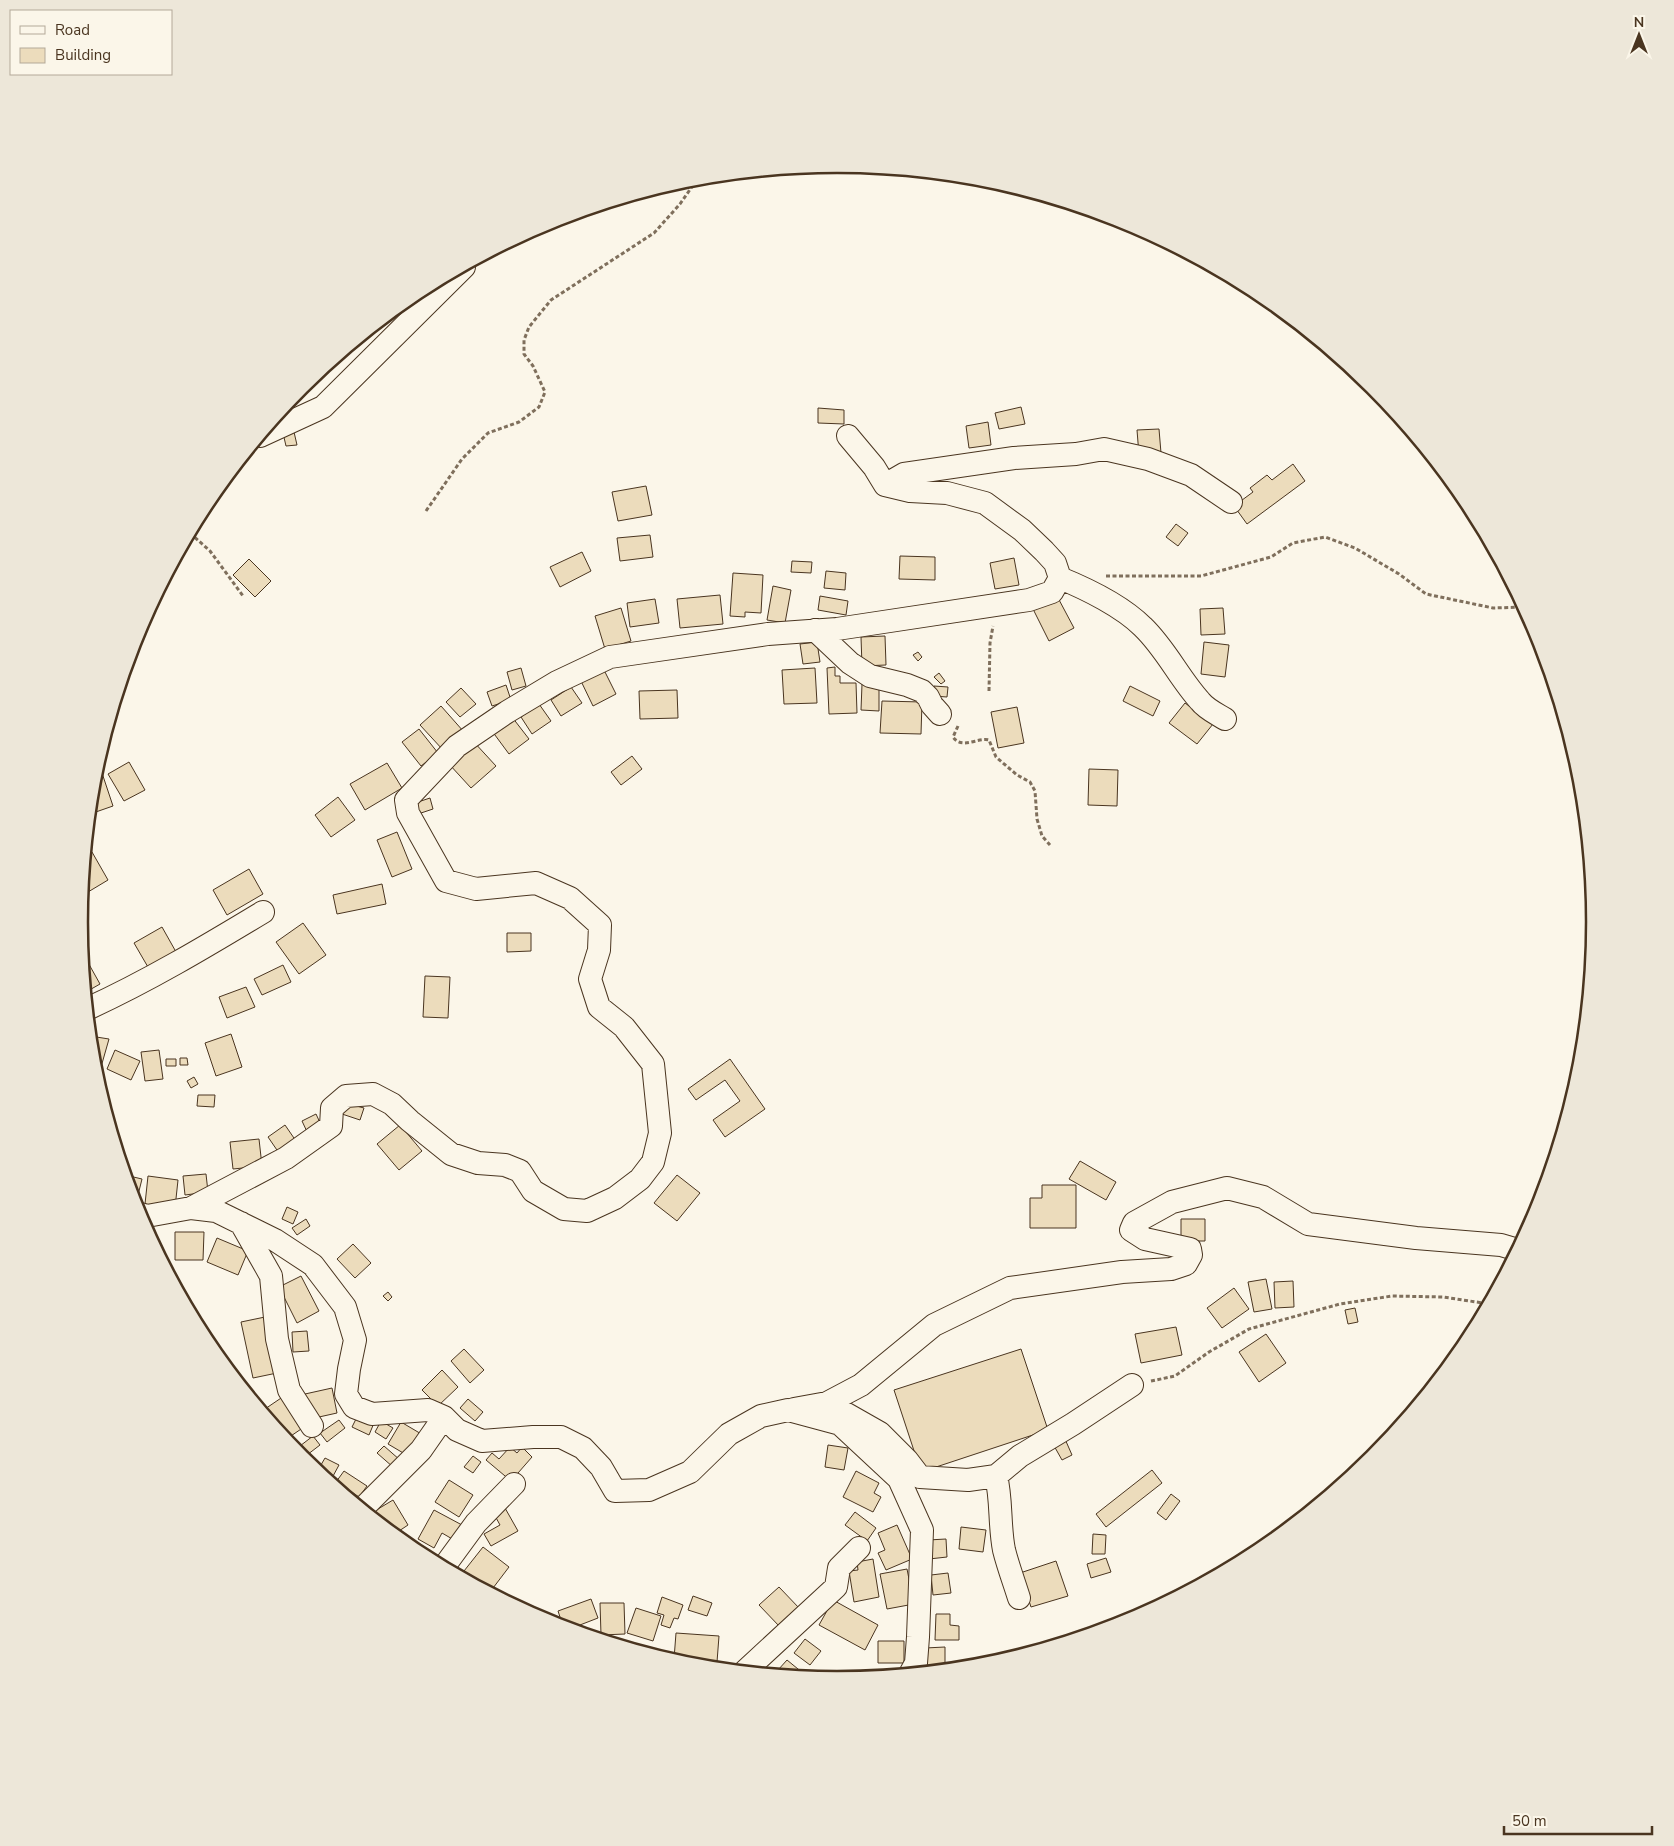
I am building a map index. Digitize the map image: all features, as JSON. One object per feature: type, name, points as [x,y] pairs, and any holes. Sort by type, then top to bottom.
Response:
[{"type":"street","points":[[272,431],[323,407],[448,283]]},
{"type":"street","points":[[191,1208],[286,1158],[331,1126],[332,1108],[346,1096],[373,1094],[392,1104],[451,1154],[478,1163],[505,1165],[520,1171],[533,1191],[564,1209],[587,1211],[615,1198],[640,1179],[653,1162],[660,1133],[653,1064],[624,1027],[598,1007],[590,979],[599,950],[600,925],[570,898],[536,883],[476,889],[446,881],[408,813],[406,800],[458,746],[557,682],[610,657],[768,634],[941,614],[1029,600],[1052,592],[1060,578],[1055,563],[1022,530],[985,503],[947,493],[910,491],[885,484],[874,467],[848,436]]},
{"type":"street","points":[[885,484],[904,474],[1014,458],[1076,454],[1104,449],[1148,459],[1191,475],[1231,502]]},
{"type":"street","points":[[1060,578],[1080,586],[1120,610],[1143,627],[1201,703],[1225,719]]},
{"type":"street","points":[[815,630],[850,663],[870,676],[907,685],[922,691],[940,714]]},
{"type":"street","points":[[93,1006],[131,989],[190,957],[263,912]]},
{"type":"street","points":[[148,1216],[191,1208],[216,1211],[275,1240],[313,1265],[345,1307],[355,1340],[346,1394],[354,1408],[372,1414],[428,1410],[444,1417],[457,1430],[482,1441],[561,1437],[583,1448],[601,1467],[615,1491],[648,1490],[690,1472],[729,1434],[761,1416],[827,1403],[861,1385],[934,1325],[1010,1288],[1122,1272],[1171,1269],[1186,1264],[1191,1255],[1190,1249],[1145,1239],[1132,1230],[1134,1223],[1172,1202],[1227,1188],[1263,1197],[1308,1224],[1512,1248]]},
{"type":"street","points":[[241,1223],[271,1276],[277,1339],[289,1390],[312,1426]]},
{"type":"street","points":[[827,1403],[880,1434],[907,1460],[920,1477],[968,1480],[996,1476],[1020,1456],[1132,1385]]},
{"type":"street","points":[[788,1410],[840,1424],[899,1479],[922,1530],[918,1637],[916,1662],[913,1668]]},
{"type":"street","points":[[366,1505],[421,1450],[444,1417]]},
{"type":"street","points":[[996,1476],[1000,1494],[1000,1521],[1004,1550],[1019,1598]]},
{"type":"street","points":[[447,1563],[476,1523],[514,1484]]},
{"type":"street","points":[[749,1667],[836,1587],[839,1568],[859,1548]]},
{"type":"path","points":[[426,511],[462,460],[488,433],[519,422],[539,407],[545,392],[533,366],[524,354],[524,340],[529,327],[551,300],[654,233],[680,204],[691,188]]},
{"type":"path","points":[[1097,576],[1201,576],[1271,557],[1293,543],[1325,537],[1354,548],[1398,574],[1426,594],[1492,608],[1516,607]]},
{"type":"path","points":[[194,538],[210,551],[243,596]]},
{"type":"path","points":[[990,691],[990,643],[993,623],[1006,604]]},
{"type":"path","points":[[940,714],[957,717],[958,724],[953,737],[956,741],[964,743],[984,739],[989,740],[996,756],[1017,775],[1030,782],[1035,791],[1037,819],[1042,836],[1050,845]]},
{"type":"path","points":[[1132,1385],[1176,1376],[1209,1352],[1249,1329],[1340,1304],[1401,1296],[1442,1297],[1483,1303]]},
{"type":"building","points":[[1021,407],[1025,424],[999,429],[995,413]]},
{"type":"building","points":[[818,408],[844,410],[844,424],[818,423]]},
{"type":"building","points":[[988,422],[991,445],[969,448],[966,426]]},
{"type":"building","points":[[1159,429],[1161,453],[1139,455],[1137,430]]},
{"type":"building","points":[[294,432],[297,445],[286,446],[283,433]]},
{"type":"building","points":[[1293,464],[1305,481],[1247,524],[1234,506],[1253,492],[1250,488],[1267,475],[1272,480]]},
{"type":"building","points":[[646,486],[652,515],[618,521],[612,492]]},
{"type":"building","points":[[1176,524],[1188,533],[1178,546],[1166,537]]},
{"type":"building","points":[[650,535],[653,557],[620,561],[617,538]]},
{"type":"building","points":[[582,552],[591,571],[560,587],[550,567]]},
{"type":"building","points":[[900,556],[935,557],[935,580],[899,579]]},
{"type":"building","points":[[1014,558],[1019,585],[995,589],[990,563]]},
{"type":"building","points":[[249,559],[271,581],[255,597],[233,575]]},
{"type":"building","points":[[792,561],[812,562],[811,573],[791,572]]},
{"type":"building","points":[[826,571],[846,573],[845,590],[824,588]]},
{"type":"building","points":[[733,573],[763,575],[761,613],[745,612],[745,617],[730,616]]},
{"type":"building","points":[[773,586],[791,590],[785,623],[767,620]]},
{"type":"building","points":[[720,595],[723,624],[680,628],[677,599]]},
{"type":"building","points":[[820,596],[848,601],[846,615],[818,610]]},
{"type":"building","points":[[1057,596],[1074,628],[1049,641],[1033,609]]},
{"type":"building","points":[[655,599],[659,623],[630,627],[627,603]]},
{"type":"building","points":[[621,608],[631,641],[605,649],[595,616]]},
{"type":"building","points":[[1223,608],[1225,634],[1201,635],[1200,609]]},
{"type":"building","points":[[885,636],[886,665],[862,666],[861,637]]},
{"type":"building","points":[[817,642],[820,662],[803,664],[800,644]]},
{"type":"building","points":[[1204,642],[1229,645],[1225,677],[1201,674]]},
{"type":"building","points":[[918,652],[922,657],[918,661],[913,655]]},
{"type":"building","points":[[835,667],[835,676],[840,676],[840,683],[856,683],[857,713],[829,714],[827,668]]},
{"type":"building","points":[[521,668],[526,686],[512,690],[507,672]]},
{"type":"building","points":[[603,668],[616,694],[593,706],[580,679]]},
{"type":"building","points":[[815,668],[817,703],[784,704],[782,670]]},
{"type":"building","points":[[939,673],[945,681],[941,684],[934,677]]},
{"type":"building","points":[[862,684],[879,684],[879,711],[861,710]]},
{"type":"building","points":[[506,685],[511,700],[492,706],[487,692]]},
{"type":"building","points":[[934,686],[948,687],[947,697],[933,696]]},
{"type":"building","points":[[1130,686],[1160,701],[1153,716],[1123,701]]},
{"type":"building","points":[[571,687],[582,703],[561,716],[551,700]]},
{"type":"building","points":[[461,688],[476,704],[460,717],[446,702]]},
{"type":"building","points":[[677,690],[678,718],[640,719],[639,691]]},
{"type":"building","points":[[882,701],[922,702],[921,734],[880,733]]},
{"type":"building","points":[[1185,703],[1213,724],[1197,744],[1169,723]]},
{"type":"building","points":[[539,704],[551,721],[532,734],[521,717]]},
{"type":"building","points":[[441,706],[464,732],[443,750],[420,725]]},
{"type":"building","points":[[1017,707],[1024,743],[998,748],[991,712]]},
{"type":"building","points":[[512,717],[529,739],[509,754],[492,731]]},
{"type":"building","points":[[419,729],[438,753],[421,766],[402,742]]},
{"type":"building","points":[[473,741],[496,766],[471,788],[449,764]]},
{"type":"building","points":[[632,756],[642,769],[621,785],[611,772]]},
{"type":"building","points":[[129,762],[145,790],[124,801],[108,774]]},
{"type":"building","points":[[387,763],[402,788],[365,810],[350,784]]},
{"type":"building","points":[[1089,769],[1118,770],[1117,806],[1088,805]]},
{"type":"building","points":[[103,775],[113,806],[96,812]]},
{"type":"building","points":[[338,797],[355,820],[331,837],[315,815]]},
{"type":"building","points":[[430,798],[433,809],[418,814],[415,803]]},
{"type":"building","points":[[397,832],[412,869],[392,877],[377,840]]},
{"type":"building","points":[[91,852],[108,880],[89,892],[89,874]]},
{"type":"building","points":[[249,869],[263,894],[227,915],[213,890]]},
{"type":"building","points":[[382,884],[386,904],[337,914],[333,895]]},
{"type":"building","points":[[303,923],[326,955],[299,974],[276,942]]},
{"type":"building","points":[[162,927],[180,959],[152,974],[134,943]]},
{"type":"building","points":[[507,933],[531,933],[531,951],[507,952]]},
{"type":"building","points":[[89,964],[100,984],[91,989]]},
{"type":"building","points":[[283,965],[291,982],[262,995],[254,979]]},
{"type":"building","points":[[425,976],[450,977],[448,1018],[423,1017]]},
{"type":"building","points":[[246,987],[255,1007],[227,1018],[219,997]]},
{"type":"building","points":[[231,1034],[242,1067],[216,1076],[205,1043]]},
{"type":"building","points":[[97,1037],[109,1039],[101,1066]]},
{"type":"building","points":[[115,1050],[140,1061],[131,1080],[107,1069]]},
{"type":"building","points":[[159,1050],[163,1079],[145,1081],[141,1052]]},
{"type":"building","points":[[180,1058],[187,1058],[188,1065],[180,1065]]},
{"type":"building","points":[[166,1059],[176,1059],[176,1066],[166,1066]]},
{"type":"building","points":[[730,1059],[765,1109],[725,1137],[713,1120],[740,1101],[725,1080],[696,1100],[688,1089]]},
{"type":"building","points":[[194,1077],[198,1084],[191,1088],[187,1081]]},
{"type":"building","points":[[198,1095],[215,1095],[214,1107],[197,1106]]},
{"type":"building","points":[[345,1103],[364,1108],[360,1120],[342,1114]]},
{"type":"building","points":[[316,1114],[323,1129],[309,1136],[302,1121]]},
{"type":"building","points":[[285,1125],[296,1141],[279,1153],[268,1137]]},
{"type":"building","points":[[400,1125],[422,1151],[399,1170],[377,1144]]},
{"type":"building","points":[[259,1139],[262,1166],[233,1169],[230,1142]]},
{"type":"building","points":[[1080,1161],[1116,1182],[1106,1200],[1069,1179]]},
{"type":"building","points":[[206,1174],[208,1192],[185,1195],[183,1176]]},
{"type":"building","points":[[677,1175],[700,1193],[677,1221],[654,1203]]},
{"type":"building","points":[[148,1176],[178,1180],[175,1208],[145,1204]]},
{"type":"building","points":[[132,1177],[142,1179],[138,1193]]},
{"type":"building","points":[[1042,1185],[1076,1185],[1076,1228],[1030,1228],[1030,1198],[1042,1198]]},
{"type":"building","points":[[287,1207],[298,1212],[293,1224],[282,1219]]},
{"type":"building","points":[[306,1219],[310,1226],[297,1235],[292,1228]]},
{"type":"building","points":[[1181,1219],[1205,1219],[1205,1241],[1181,1241]]},
{"type":"building","points":[[175,1232],[204,1232],[203,1260],[175,1260]]},
{"type":"building","points":[[217,1238],[248,1251],[238,1275],[207,1262]]},
{"type":"building","points":[[353,1244],[371,1263],[355,1278],[337,1259]]},
{"type":"building","points":[[301,1276],[319,1311],[297,1323],[279,1287]]},
{"type":"building","points":[[1266,1279],[1272,1309],[1254,1312],[1248,1282]]},
{"type":"building","points":[[1293,1281],[1294,1307],[1275,1308],[1274,1282]]},
{"type":"building","points":[[1234,1288],[1249,1309],[1222,1328],[1207,1308]]},
{"type":"building","points":[[388,1292],[392,1297],[388,1301],[383,1296]]},
{"type":"building","points":[[1355,1308],[1358,1322],[1348,1324],[1345,1310]]},
{"type":"building","points":[[265,1317],[277,1373],[253,1378],[241,1322]]},
{"type":"building","points":[[1176,1327],[1182,1355],[1141,1363],[1135,1334]]},
{"type":"building","points":[[307,1331],[309,1351],[293,1352],[292,1332]]},
{"type":"building","points":[[1266,1334],[1286,1363],[1259,1382],[1239,1352]]},
{"type":"building","points":[[464,1349],[484,1370],[470,1383],[451,1361]]},
{"type":"building","points":[[1021,1349],[1048,1430],[921,1472],[894,1390]]},
{"type":"building","points":[[442,1370],[458,1387],[438,1406],[422,1390]]},
{"type":"building","points":[[332,1388],[337,1413],[310,1419],[305,1394]]},
{"type":"building","points":[[287,1394],[307,1425],[291,1436],[266,1408]]},
{"type":"building","points":[[468,1399],[483,1412],[475,1421],[460,1408]]},
{"type":"building","points":[[358,1415],[374,1423],[369,1435],[352,1427]]},
{"type":"building","points":[[339,1420],[345,1428],[327,1442],[320,1433]]},
{"type":"building","points":[[381,1421],[393,1428],[386,1439],[375,1432]]},
{"type":"building","points":[[401,1422],[423,1435],[410,1457],[388,1444]]},
{"type":"building","points":[[313,1436],[320,1445],[308,1454],[300,1446]]},
{"type":"building","points":[[1065,1439],[1072,1455],[1062,1460],[1053,1444]]},
{"type":"building","points":[[828,1445],[848,1448],[844,1470],[825,1467]]},
{"type":"building","points":[[384,1446],[400,1460],[393,1467],[377,1453]]},
{"type":"building","points":[[510,1447],[517,1453],[522,1447],[532,1457],[511,1481],[486,1460],[492,1453],[499,1459]]},
{"type":"building","points":[[473,1456],[481,1462],[473,1473],[464,1467]]},
{"type":"building","points":[[325,1458],[339,1465],[332,1477],[320,1466]]},
{"type":"building","points":[[1152,1470],[1162,1483],[1106,1527],[1096,1514]]},
{"type":"building","points":[[344,1471],[367,1486],[359,1497],[337,1481]]},
{"type":"building","points":[[856,1471],[879,1483],[874,1493],[881,1497],[873,1512],[843,1497]]},
{"type":"building","points":[[449,1480],[473,1495],[459,1517],[435,1502]]},
{"type":"building","points":[[1171,1494],[1180,1501],[1166,1520],[1157,1513]]},
{"type":"building","points":[[393,1500],[408,1525],[399,1531],[373,1512]]},
{"type":"building","points":[[505,1508],[518,1531],[491,1546],[484,1534],[500,1525],[494,1514]]},
{"type":"building","points":[[434,1510],[462,1525],[454,1540],[442,1533],[434,1548],[418,1539]]},
{"type":"building","points":[[855,1512],[876,1528],[867,1541],[845,1525]]},
{"type":"building","points":[[897,1525],[912,1559],[886,1570],[878,1553],[885,1550],[878,1533]]},
{"type":"building","points":[[961,1527],[986,1530],[983,1552],[959,1549]]},
{"type":"building","points":[[1093,1534],[1106,1535],[1105,1554],[1092,1554]]},
{"type":"building","points":[[946,1539],[947,1557],[929,1559],[928,1540]]},
{"type":"building","points":[[483,1547],[509,1567],[493,1588],[464,1571]]},
{"type":"building","points":[[1106,1558],[1111,1572],[1091,1578],[1087,1564]]},
{"type":"building","points":[[873,1559],[879,1597],[854,1602],[849,1571],[858,1570],[857,1562]]},
{"type":"building","points":[[1056,1561],[1068,1596],[1031,1607],[1020,1573]]},
{"type":"building","points":[[907,1569],[914,1604],[887,1609],[880,1574]]},
{"type":"building","points":[[948,1573],[951,1593],[933,1595],[931,1575]]},
{"type":"building","points":[[779,1587],[800,1609],[780,1627],[759,1605]]},
{"type":"building","points":[[693,1596],[712,1603],[707,1616],[688,1610]]},
{"type":"building","points":[[662,1597],[683,1605],[678,1619],[674,1618],[670,1628],[661,1625],[664,1615],[657,1613]]},
{"type":"building","points":[[591,1599],[598,1618],[578,1626],[561,1619],[558,1611]]},
{"type":"building","points":[[833,1600],[878,1625],[865,1650],[819,1625]]},
{"type":"building","points":[[600,1603],[624,1603],[625,1634],[601,1634]]},
{"type":"building","points":[[636,1608],[661,1616],[653,1641],[627,1633]]},
{"type":"building","points":[[936,1614],[950,1614],[950,1625],[959,1626],[959,1640],[935,1640]]},
{"type":"building","points":[[676,1633],[719,1636],[717,1662],[674,1654]]},
{"type":"building","points":[[805,1639],[821,1651],[810,1665],[794,1653]]},
{"type":"building","points":[[878,1641],[904,1641],[904,1663],[878,1663]]},
{"type":"building","points":[[945,1647],[945,1664],[925,1666],[925,1648]]},
{"type":"building","points":[[787,1660],[801,1671],[788,1671],[778,1670]]}]
